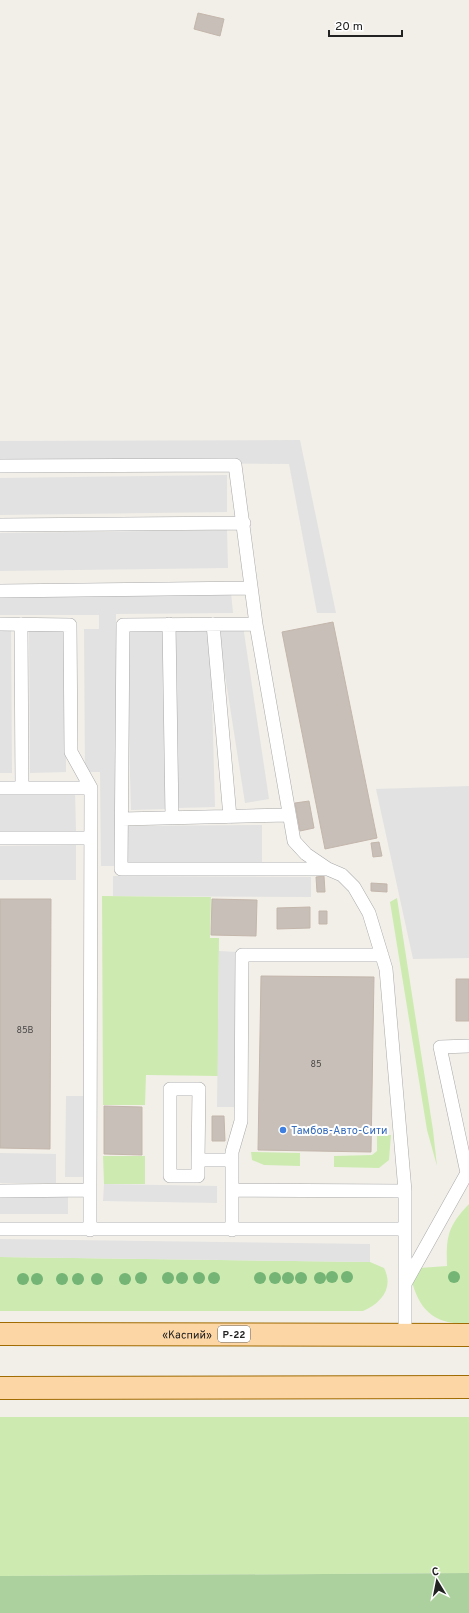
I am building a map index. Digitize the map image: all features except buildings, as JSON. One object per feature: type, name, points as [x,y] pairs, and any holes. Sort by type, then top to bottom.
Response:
[{"type":"main road","name":"«Каспий»","points":[[0,1334],[469,1335]]},
{"type":"main road","points":[[0,1388],[469,1388]]},
{"type":"lane","points":[[0,466],[235,465],[244,523],[256,624],[294,841],[306,854],[342,875],[354,886],[369,913],[386,969],[405,1190],[406,1335]]},
{"type":"lane","points":[[0,525],[244,523]]},
{"type":"lane","points":[[0,591],[251,588]]},
{"type":"lane","points":[[0,624],[70,625],[71,752],[91,788],[90,1230]]},
{"type":"lane","points":[[22,624],[22,787]]},
{"type":"lane","points":[[169,624],[172,817]]},
{"type":"lane","points":[[213,624],[230,817]]},
{"type":"lane","points":[[256,624],[123,625],[121,869],[328,868]]},
{"type":"lane","points":[[0,788],[91,788]]},
{"type":"lane","points":[[122,819],[289,815]]},
{"type":"lane","points":[[0,838],[90,838]]},
{"type":"lane","points":[[232,1230],[232,1152],[242,1121],[242,955],[382,955]]},
{"type":"lane","points":[[405,1284],[468,1173],[440,1047],[469,1046]]},
{"type":"lane","points":[[170,1089],[198,1089],[198,1160],[198,1176],[170,1176],[170,1089]]},
{"type":"lane","points":[[198,1160],[232,1160]]},
{"type":"lane","points":[[0,1191],[90,1190]]},
{"type":"lane","points":[[232,1190],[405,1190]]},
{"type":"lane","points":[[0,1230],[405,1229]]},
{"type":"green space","points":[[102,896],[211,897],[210,938],[219,938],[218,1076],[146,1075],[145,1105],[103,1105]]},
{"type":"green space","points":[[397,898],[433,1130],[437,1166],[427,1130],[390,902]]},
{"type":"green space","points":[[391,1135],[389,1160],[379,1168],[334,1167],[334,1156],[372,1155],[377,1151],[377,1136]]},
{"type":"green space","points":[[251,1152],[300,1153],[300,1166],[264,1165],[252,1160]]},
{"type":"green space","points":[[103,1156],[145,1156],[145,1184],[104,1184]]},
{"type":"green space","points":[[469,1204],[469,1324],[458,1324],[439,1319],[432,1315],[420,1302],[412,1282],[419,1268],[447,1266],[447,1247],[450,1232],[457,1219]]},
{"type":"green space","points":[[0,1257],[370,1262],[384,1268],[388,1282],[387,1288],[381,1299],[370,1308],[363,1311],[0,1311]]},
{"type":"green space","points":[[0,1417],[469,1417],[469,1573],[0,1576]]},
{"type":"green space","points":[[469,1573],[469,1613],[0,1613],[0,1576]]},
{"type":"shaded area","points":[[300,440],[336,613],[317,613],[289,464],[0,462],[0,441]]},
{"type":"shaded area","points":[[227,475],[227,512],[0,515],[0,478]]},
{"type":"shaded area","points":[[227,530],[228,568],[0,571],[0,533]]},
{"type":"shaded area","points":[[231,592],[233,613],[116,614],[116,866],[101,866],[100,772],[85,772],[84,629],[99,629],[99,615],[0,615],[0,594]]},
{"type":"shaded area","points":[[243,626],[269,799],[245,803],[218,630]]},
{"type":"shaded area","points":[[0,629],[11,629],[12,773],[0,773]]},
{"type":"shaded area","points":[[29,629],[66,629],[66,772],[30,773]]},
{"type":"shaded area","points":[[210,629],[215,807],[178,808],[173,630]]},
{"type":"shaded area","points":[[163,630],[168,809],[131,810],[126,631]]},
{"type":"shaded area","points":[[469,786],[469,958],[413,959],[376,789]]},
{"type":"shaded area","points":[[75,792],[76,831],[0,832],[0,793]]},
{"type":"shaded area","points":[[262,825],[262,863],[126,865],[126,826]]},
{"type":"shaded area","points":[[76,845],[76,880],[0,880],[0,846]]},
{"type":"shaded area","points":[[113,876],[311,877],[311,897],[113,896]]},
{"type":"shaded area","points":[[219,951],[237,952],[236,1107],[217,1107]]},
{"type":"shaded area","points":[[66,1096],[86,1096],[85,1177],[65,1177]]},
{"type":"shaded area","points":[[0,1153],[56,1154],[56,1183],[0,1183]]},
{"type":"shaded area","points":[[104,1184],[217,1186],[217,1203],[103,1201]]},
{"type":"shaded area","points":[[0,1196],[68,1196],[68,1214],[0,1214]]},
{"type":"shaded area","points":[[0,1239],[370,1244],[370,1262],[0,1257]]},
{"type":"place","name":"Тамбов-Авто-Сити","points":[[283,1130]]}]
